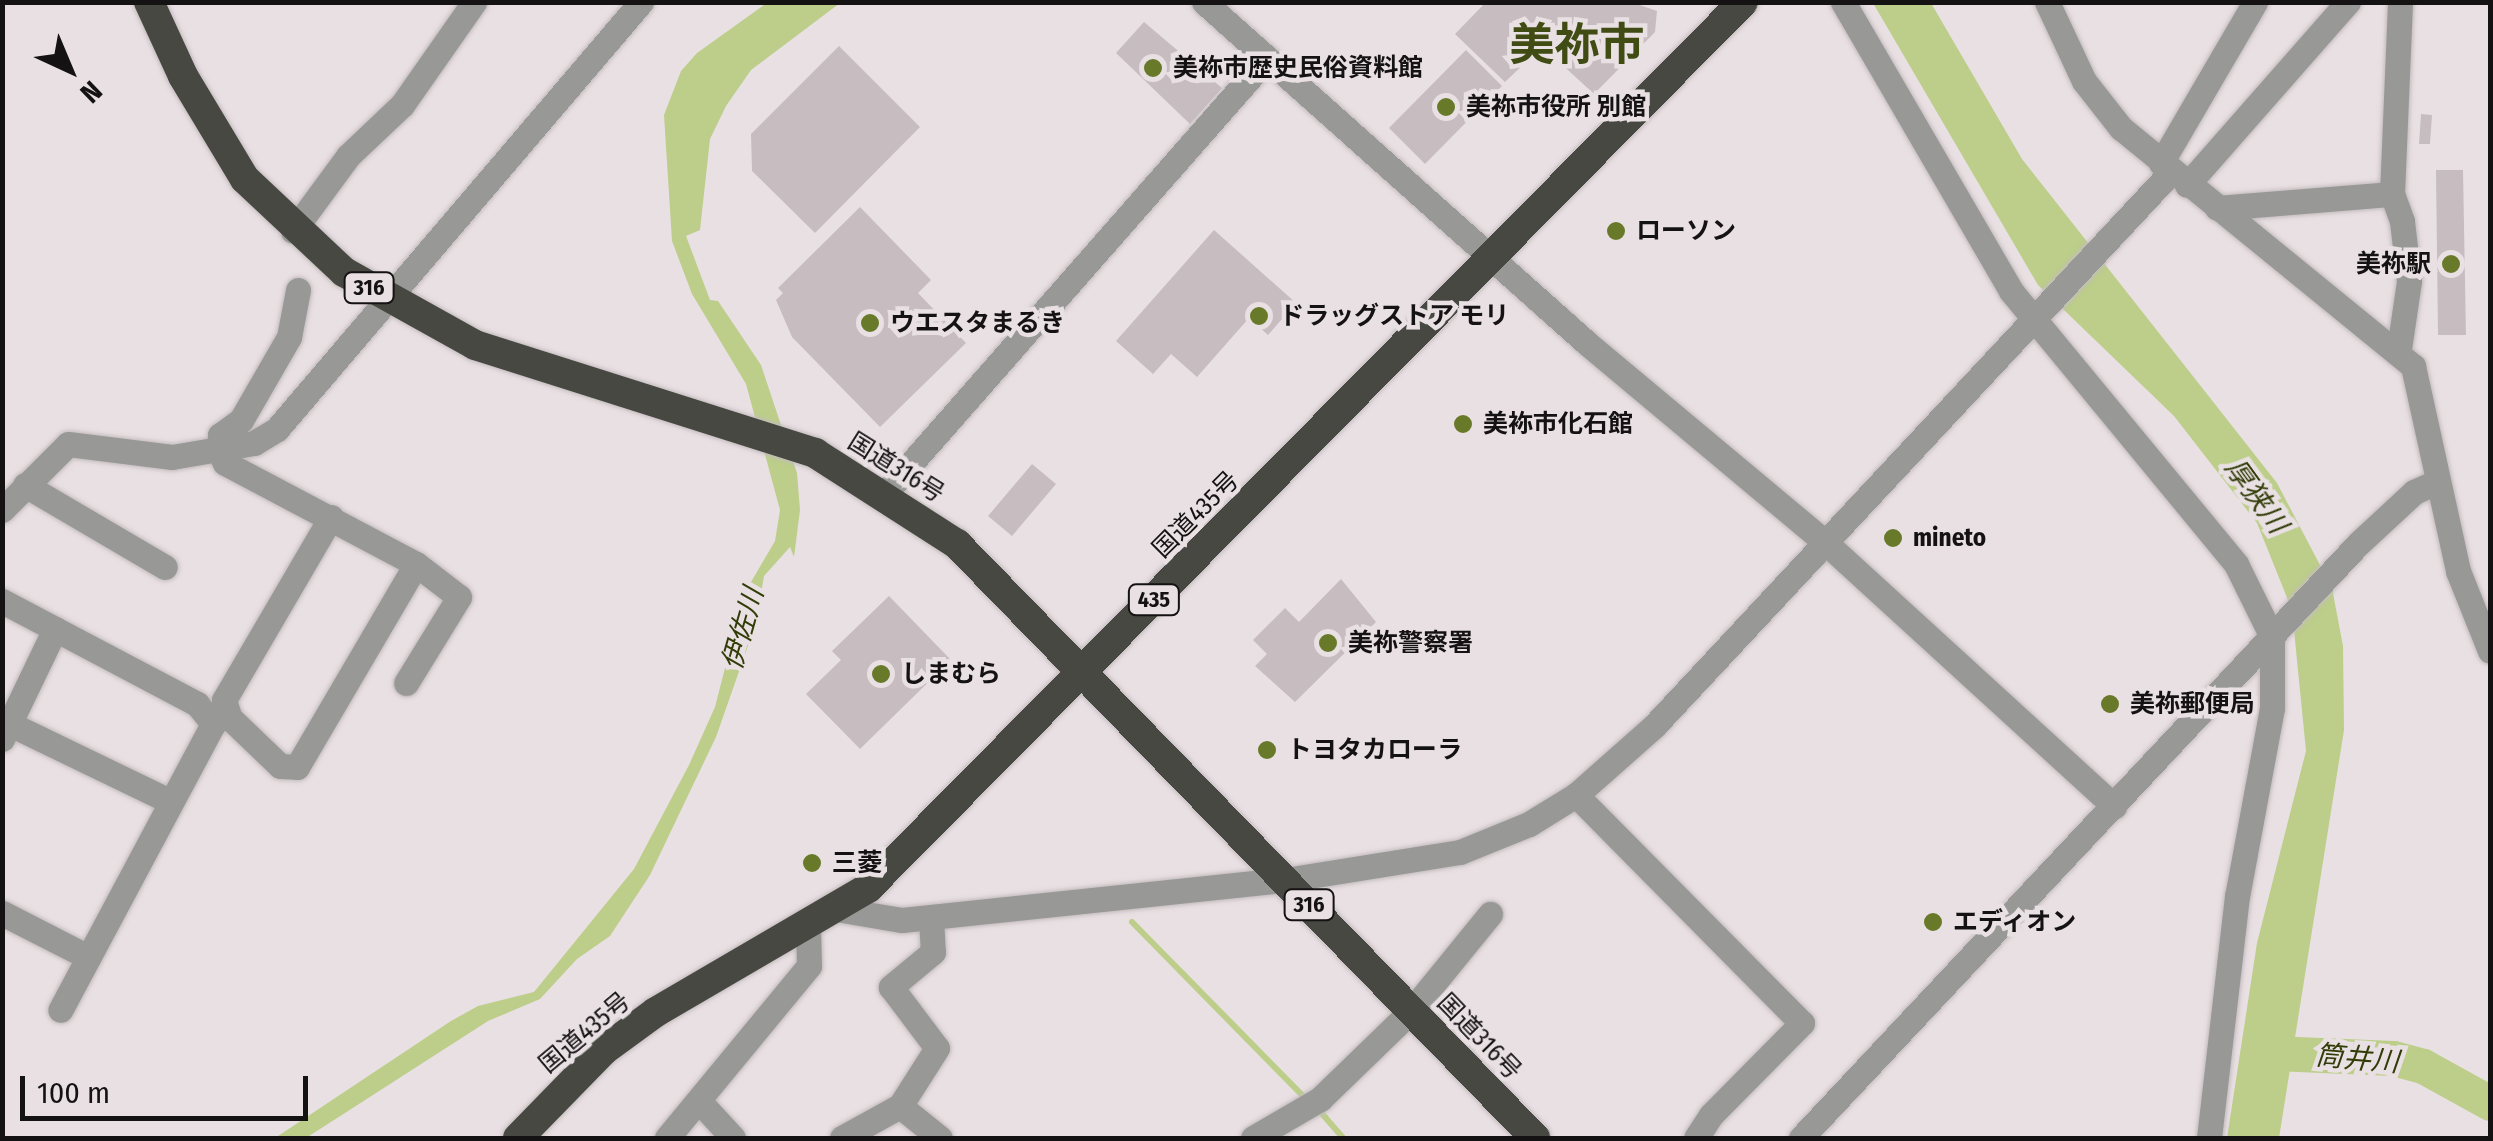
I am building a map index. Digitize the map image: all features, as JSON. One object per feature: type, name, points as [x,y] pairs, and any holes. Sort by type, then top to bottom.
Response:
[{"type":"highway","name":"国道316号","points":[[149,2],[217,139],[293,231],[386,298],[428,324],[550,373],[712,416],[815,453],[884,493],[957,544],[1535,1138]]},
{"type":"highway","name":"国道435号","points":[[518,1138],[604,1050],[836,909],[894,863],[1743,2]]},
{"type":"street","points":[[293,231],[348,156],[402,105],[474,2]]},
{"type":"street","points":[[165,568],[11,496],[68,444],[154,458],[219,451],[276,430],[641,2]]},
{"type":"street","points":[[1204,2],[1827,544],[2114,806]]},
{"type":"street","points":[[1843,2],[1979,238],[2236,564],[2272,637],[2272,708],[2236,896],[2209,1138]]},
{"type":"street","points":[[2173,173],[2255,2]]},
{"type":"street","points":[[836,909],[902,920],[1285,880],[1460,852],[1529,824],[1576,795],[1654,726],[2103,244],[2348,2]]},
{"type":"street","points":[[2398,349],[2409,281],[2402,221],[2392,194],[2400,2]]},
{"type":"street","points":[[2058,7],[2104,108],[2173,173],[2398,349],[2413,366],[2458,571],[2490,652]]},
{"type":"street","points":[[884,493],[1268,58]]},
{"type":"street","points":[[2217,208],[2392,194]]},
{"type":"street","points":[[298,290],[289,337],[241,420],[220,435],[219,451],[226,463],[416,564],[459,596],[406,683]]},
{"type":"street","points":[[1802,1138],[2359,543],[2414,492],[2436,482]]},
{"type":"street","points":[[331,517],[224,700],[230,718],[280,766],[297,767],[416,564]]},
{"type":"street","points":[[2,601],[197,704],[212,724],[60,1010]]},
{"type":"street","points":[[55,629],[6,732],[169,802]]},
{"type":"street","points":[[1576,795],[1802,1024],[1696,1138]]},
{"type":"street","points":[[2,913],[88,957]]},
{"type":"street","points":[[1253,1138],[1320,1098],[1412,1010],[1490,914]]},
{"type":"street","points":[[842,1138],[900,1106],[937,1048],[891,987],[933,952],[931,917]]},
{"type":"street","points":[[668,1138],[808,966],[808,925]]},
{"type":"street","points":[[698,1102],[733,1138]]},
{"type":"street","points":[[900,1106],[940,1138]]},
{"type":"water","name":"伊佐川","points":[[840,3],[751,70],[726,106],[710,139],[700,230],[686,236],[710,300],[718,301],[761,365],[797,473],[800,510],[794,557],[790,547],[764,576],[756,623],[716,737],[650,875],[610,936],[577,959],[540,999],[488,1021],[306,1138],[275,1138],[451,1021],[478,1006],[534,992],[634,869],[689,765],[715,707],[744,594],[775,541],[780,510],[746,384],[692,294],[672,241],[664,115],[681,71],[697,53],[764,5]]},
{"type":"water","name":"厚狭川","points":[[1873,3],[1931,3],[2022,159],[2277,483],[2332,588],[2343,646],[2344,730],[2279,1138],[2227,1138],[2257,943],[2306,751],[2292,610],[2257,523],[2174,416],[2038,285]]},
{"type":"building","points":[[1486,2],[1631,2],[1657,11],[1655,32],[1594,94],[1556,59],[1527,61],[1505,82],[1455,34]]},
{"type":"building","points":[[1144,22],[1222,88],[1190,124],[1116,53]]},
{"type":"building","points":[[839,46],[920,127],[815,233],[752,171],[751,134]]},
{"type":"building","name":"美祢市役所 別館","points":[[1466,50],[1502,86],[1425,164],[1389,128]]},
{"type":"building","points":[[2421,114],[2432,115],[2430,144],[2419,144]]},
{"type":"building","name":"美祢駅","points":[[2436,170],[2463,170],[2466,335],[2438,335]]},
{"type":"building","points":[[860,207],[931,280],[918,293],[966,343],[880,427],[792,337],[776,300],[783,293],[778,288]]},
{"type":"building","points":[[1214,230],[1296,303],[1268,335],[1249,318],[1197,377],[1171,354],[1153,374],[1116,341]]},
{"type":"building","points":[[1032,464],[1056,484],[1012,536],[988,516]]},
{"type":"building","points":[[1341,579],[1376,622],[1295,702],[1255,666],[1267,654],[1253,640],[1285,608],[1299,622]]},
{"type":"building","points":[[889,596],[951,660],[860,749],[806,694],[841,660],[832,651]]},
{"type":"waterway","points":[[1132,922],[1305,1098]]},
{"type":"waterway","name":"筒井川","points":[[2275,1053],[2393,1058],[2423,1066],[2490,1103]]},
{"type":"waterway","points":[[1318,1109],[1343,1138]]},
{"type":"place","name":"美袮市歴史民俗資料館","points":[[1153,68]]},
{"type":"place","name":"美祢市役所 別館","points":[[1446,107]]},
{"type":"place","name":"ローソン","points":[[1616,231]]},
{"type":"place","name":"美祢駅","points":[[2451,264]]},
{"type":"place","name":"ドラッグストア モリ","points":[[1259,316]]},
{"type":"place","name":"ウエスタまるき","points":[[870,323]]},
{"type":"place","name":"美袮市化石館","points":[[1463,424]]},
{"type":"place","name":"mineto","points":[[1893,538]]},
{"type":"place","name":"美祢警察署","points":[[1328,643]]},
{"type":"place","name":"しまむら","points":[[881,674]]},
{"type":"place","name":"美祢郵便局","points":[[2110,704]]},
{"type":"place","name":"トヨタカローラ","points":[[1267,750]]},
{"type":"place","name":"三菱","points":[[812,863]]},
{"type":"place","name":"エディオン","points":[[1933,922]]},
{"type":"district","name":"美祢市","points":[[1577,46]]}]
